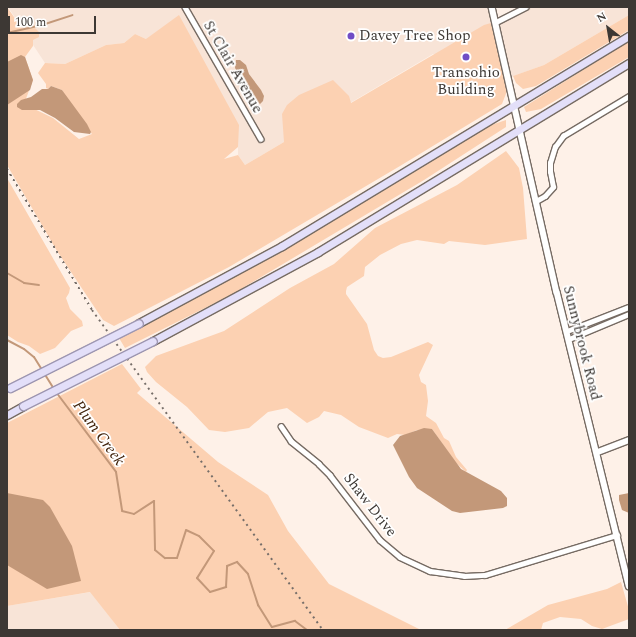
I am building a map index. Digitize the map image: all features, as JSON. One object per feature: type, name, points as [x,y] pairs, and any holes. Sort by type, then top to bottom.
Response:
[{"type":"main road","points":[[8,388],[139,323],[282,246],[629,36]]},
{"type":"main road","points":[[7,415],[153,341],[318,252],[629,63]]},
{"type":"street","name":"St Clair Avenue","points":[[184,7],[261,139]]},
{"type":"street","name":"Sunnybrook Road","points":[[492,7],[536,201],[598,452],[629,586]]},
{"type":"street","points":[[496,22],[509,17],[525,7]]},
{"type":"street","points":[[536,201],[545,196],[553,187],[550,164],[558,142],[570,131],[629,96]]},
{"type":"street","points":[[567,331],[629,307]]},
{"type":"street","points":[[569,339],[629,314]]},
{"type":"street","name":"Shaw Drive","points":[[281,426],[290,441],[315,460],[330,475],[369,528],[385,545],[411,563],[430,571],[464,576],[490,574],[617,535]]},
{"type":"street","points":[[598,452],[629,440]]},
{"type":"shaded area","points":[[7,7],[23,30],[35,28],[39,32],[39,37],[33,40],[33,46],[25,57],[33,80],[24,104],[53,118],[79,139],[92,134],[74,113],[62,90],[51,86],[48,89],[46,88],[46,84],[38,73],[45,63],[65,64],[106,45],[124,43],[135,34],[146,39],[179,15],[239,125],[238,147],[224,159],[238,155],[245,165],[284,142],[282,114],[287,105],[299,95],[333,80],[349,96],[351,103],[484,25],[491,23],[507,91],[502,104],[400,166],[229,267],[114,326],[103,320],[57,251],[7,165]]},
{"type":"shaded area","points":[[8,7],[492,7],[496,21],[525,7],[629,7],[629,15],[544,65],[508,78],[502,83],[433,54],[245,165],[238,155],[238,147],[146,39],[135,34],[124,43],[106,45],[65,64],[45,63]]},
{"type":"shaded area","points":[[629,15],[629,30],[536,86],[523,89],[516,83],[513,76],[544,65]]},
{"type":"shaded area","points":[[629,41],[629,57],[541,109],[526,112],[524,107]]},
{"type":"shaded area","points":[[21,55],[25,57],[33,80],[30,90],[7,105],[7,62]]},
{"type":"shaded area","points":[[236,60],[240,60],[246,65],[249,74],[261,90],[264,96],[263,101],[260,104],[252,99],[248,88],[235,68]]},
{"type":"shaded area","points":[[51,86],[62,90],[87,124],[91,132],[90,134],[74,132],[55,118],[40,110],[22,110],[17,107],[17,104],[21,100],[31,97],[42,89],[48,89]]},
{"type":"shaded area","points":[[506,120],[506,127],[424,180],[231,295],[125,348],[119,338],[281,249],[485,127]]},
{"type":"shaded area","points":[[506,151],[519,168],[523,188],[527,239],[485,245],[449,241],[444,244],[417,240],[401,244],[380,255],[365,267],[364,276],[347,287],[346,291],[346,294],[367,324],[374,350],[378,356],[383,358],[391,357],[428,342],[433,345],[419,375],[421,382],[426,385],[428,401],[426,416],[436,423],[444,438],[449,441],[456,457],[467,470],[466,472],[455,462],[432,429],[417,430],[405,435],[397,434],[388,438],[359,427],[341,415],[324,411],[319,417],[307,423],[287,408],[268,412],[249,428],[225,432],[209,430],[187,407],[156,382],[147,372],[145,367],[156,356],[224,331],[290,288],[334,264],[375,228],[457,185]]},
{"type":"shaded area","points":[[7,178],[70,288],[66,298],[70,309],[82,321],[83,326],[71,331],[55,348],[40,354],[29,346],[18,342],[7,335]]},
{"type":"shaded area","points":[[122,364],[141,389],[137,393],[218,462],[268,495],[288,531],[329,584],[421,630],[120,630],[90,592],[7,606],[7,423]]},
{"type":"shaded area","points":[[424,428],[432,429],[461,469],[501,491],[507,498],[507,506],[503,508],[460,513],[452,511],[417,488],[409,477],[393,445],[400,436]]},
{"type":"shaded area","points":[[7,493],[43,500],[50,507],[72,546],[81,581],[47,589],[7,565]]},
{"type":"shaded area","points":[[629,493],[629,513],[622,510],[619,495]]},
{"type":"shaded area","points":[[621,582],[629,610],[629,619],[602,629],[592,626],[581,619],[560,617],[543,623],[541,630],[505,630],[548,605],[607,589]]},
{"type":"shaded area","points":[[91,592],[120,630],[7,630],[7,606]]},
{"type":"waterway","points":[[7,33],[42,25],[72,15]]},
{"type":"waterway","points":[[7,273],[24,283],[39,285]]},
{"type":"waterway","name":"Plum Creek","points":[[7,340],[24,349],[34,357],[54,389]]},
{"type":"waterway","name":"Plum Creek","points":[[56,392],[116,472],[122,511],[134,514],[154,501],[155,550],[165,558],[177,558],[186,530],[199,536],[214,551],[197,578],[210,592],[226,587],[227,566],[237,562],[248,574],[258,605],[272,627],[295,621],[307,630]]},
{"type":"railway","points":[[7,169],[92,310],[323,630]]},
{"type":"place","name":"Davey Tree Shop","points":[[351,36]]},
{"type":"place","name":"Transohio Building","points":[[466,57]]}]
